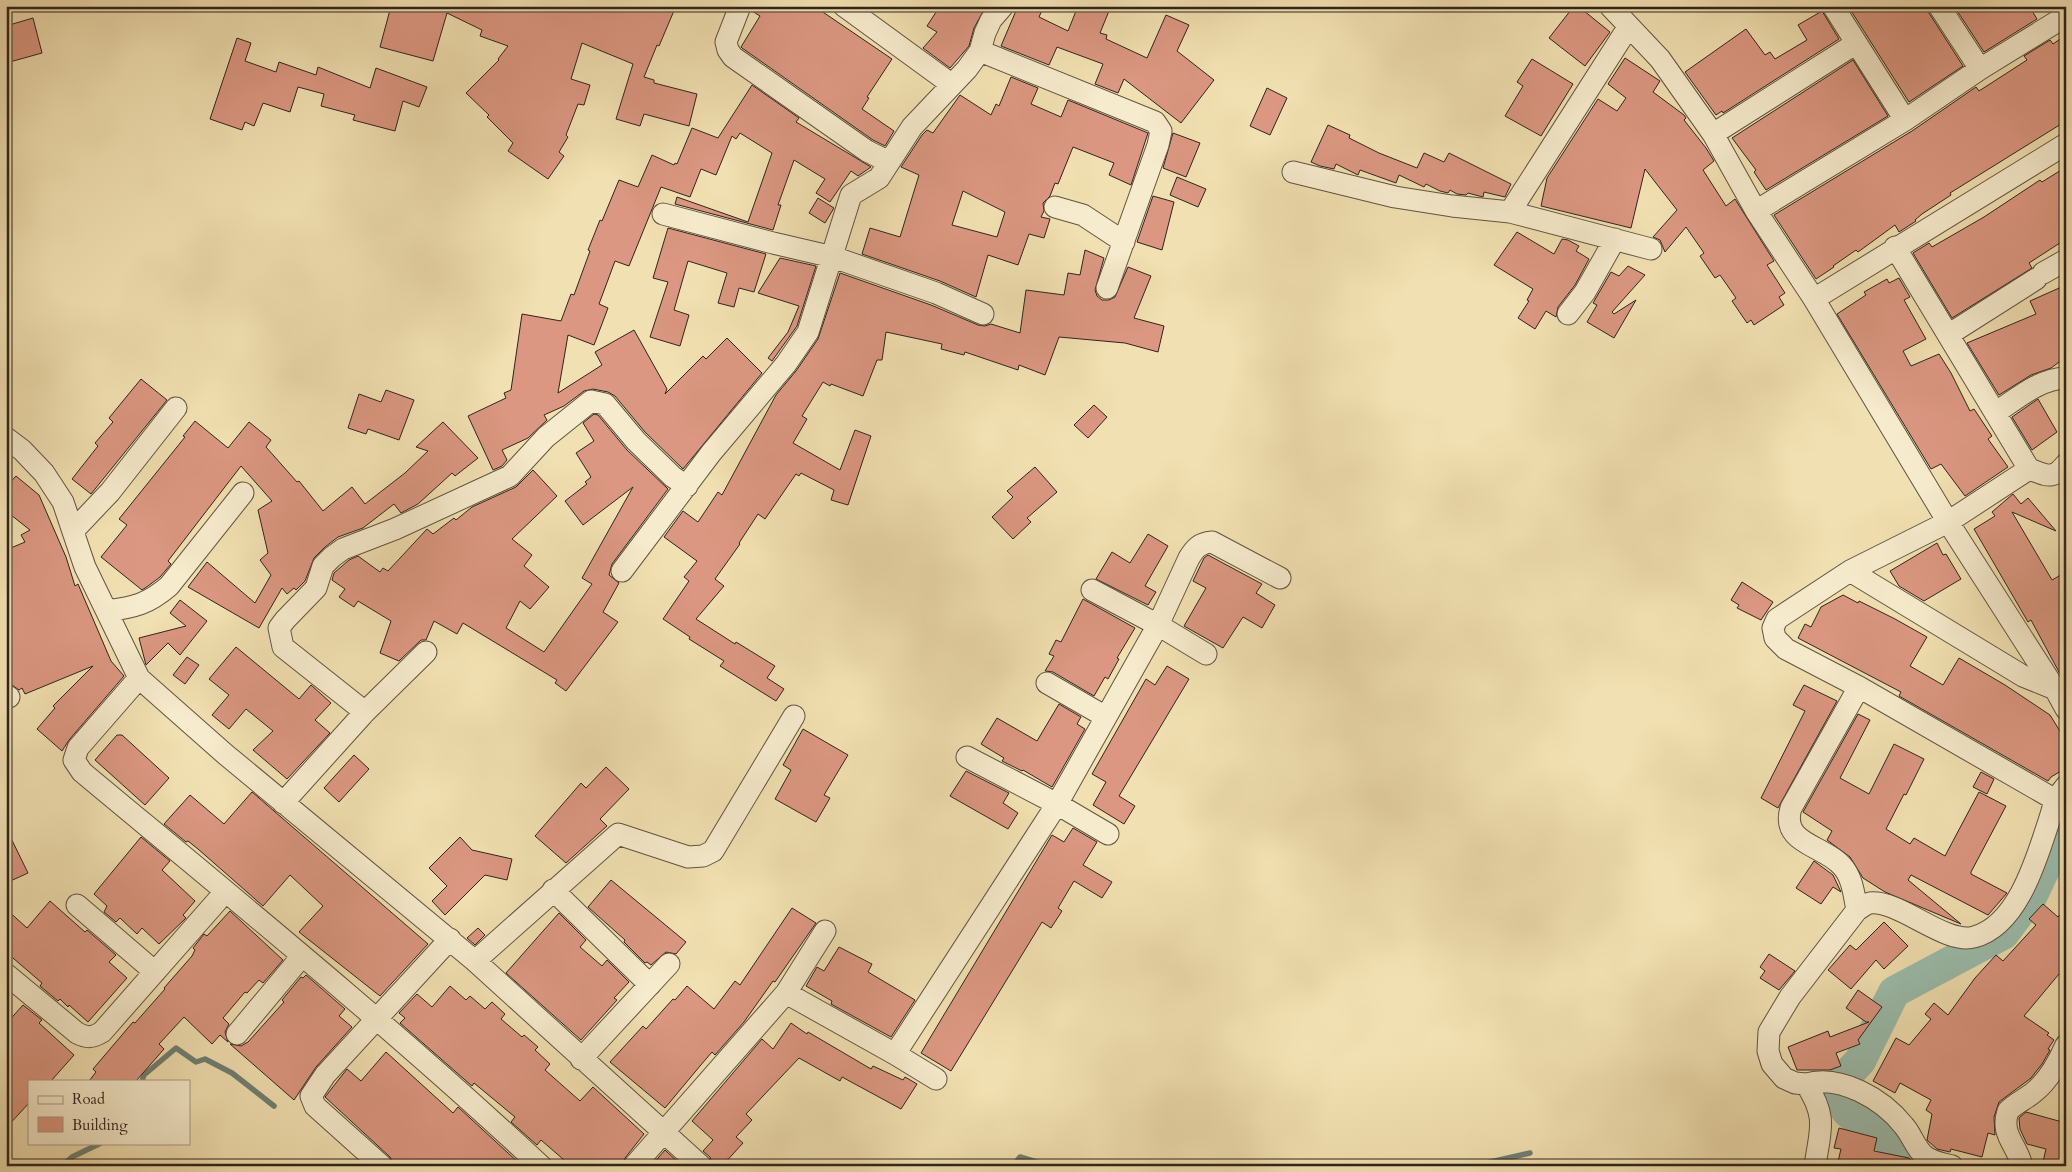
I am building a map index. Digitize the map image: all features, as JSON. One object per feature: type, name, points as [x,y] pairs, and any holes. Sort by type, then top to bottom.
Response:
[{"type":"street","points":[[740,6],[726,42],[728,50],[734,57],[867,151],[890,162]]},
{"type":"street","points":[[844,6],[951,84]]},
{"type":"street","points":[[622,571],[711,453],[786,364],[808,332],[833,257],[849,198],[853,193],[879,178],[912,127],[967,69],[980,51],[991,20],[1003,6]]},
{"type":"street","points":[[1610,6],[1660,59],[1713,134],[1756,211],[1814,299],[1948,522],[2060,686],[2066,709]]},
{"type":"street","points":[[1832,6],[1905,120]]},
{"type":"street","points":[[1939,6],[1980,70]]},
{"type":"street","points":[[1756,211],[1905,120],[1980,70],[2058,14]]},
{"type":"street","points":[[1510,212],[1629,26]]},
{"type":"street","points":[[1713,134],[1855,44]]},
{"type":"street","points":[[980,51],[1155,122],[1161,131],[1158,145],[1107,288]]},
{"type":"street","points":[[1814,299],[1895,247],[2066,144]]},
{"type":"street","points":[[1294,172],[1395,197],[1452,206],[1510,212],[1651,249]]},
{"type":"street","points":[[1055,207],[1083,215],[1124,242]]},
{"type":"street","points":[[663,214],[773,244],[833,257],[936,293],[983,314]]},
{"type":"street","points":[[1568,314],[1585,292],[1615,239]]},
{"type":"street","points":[[1895,247],[2029,469],[2051,476],[2056,474],[2066,464]]},
{"type":"street","points":[[1948,335],[2066,260]]},
{"type":"street","points":[[1994,413],[2041,383],[2066,378]]},
{"type":"street","points":[[365,712],[283,647],[279,628],[316,588],[323,566],[343,549],[395,529],[510,476],[546,437],[590,401],[598,401],[605,404],[636,441],[673,477],[687,486]]},
{"type":"street","points":[[73,531],[110,492],[176,408]]},
{"type":"street","points":[[6,438],[22,450],[44,473],[63,502],[85,567],[139,678],[224,754],[450,939],[701,1166]]},
{"type":"street","points":[[1952,1166],[1926,1157],[1904,1125],[1888,1110],[1854,1087],[1816,1083],[1795,1084],[1784,1078],[1772,1064],[1768,1051],[1769,1032],[1790,997],[1857,910],[1868,903],[1878,903],[1897,910],[1955,937],[1973,938],[1993,927],[2007,915],[2022,892],[2048,827],[2062,798],[1786,649],[1775,638],[1773,628],[1777,619],[1850,571],[1948,522],[2029,469]]},
{"type":"street","points":[[107,611],[137,607],[155,598],[169,586],[243,493]]},
{"type":"street","points":[[895,1054],[1057,804],[1158,625],[1188,558],[1195,548],[1202,542],[1212,542],[1280,578]]},
{"type":"street","points":[[1850,571],[2023,676],[2060,686]]},
{"type":"street","points":[[1092,590],[1158,625],[1206,654]]},
{"type":"street","points":[[283,803],[365,712],[426,652]]},
{"type":"street","points":[[139,678],[78,748],[74,760],[82,772],[465,1095],[541,1166]]},
{"type":"street","points":[[1046,683],[1106,717]]},
{"type":"street","points":[[1857,910],[1851,882],[1842,866],[1795,835],[1790,828],[1788,819],[1791,808],[1859,687]]},
{"type":"street","points":[[475,961],[618,834],[688,857],[703,856],[713,852],[794,716]]},
{"type":"street","points":[[967,757],[1057,804],[1108,834]]},
{"type":"street","points":[[553,890],[650,985]]},
{"type":"street","points":[[8,978],[77,1033],[87,1038],[94,1037],[102,1032],[225,892]]},
{"type":"street","points":[[78,905],[155,972]]},
{"type":"street","points":[[634,1166],[786,993],[825,931]]},
{"type":"street","points":[[382,1166],[315,1106],[310,1096],[325,1076],[450,939]]},
{"type":"street","points":[[237,1034],[302,956]]},
{"type":"street","points":[[581,1059],[669,964]]},
{"type":"street","points":[[786,993],[936,1079]]},
{"type":"street","points":[[2022,1166],[2020,1156],[2010,1142],[2005,1126],[2008,1111],[2034,1092],[2046,1079],[2056,1066],[2066,1045]]},
{"type":"street","points":[[1815,1166],[1822,1124],[1815,1097],[1816,1083]]},
{"type":"building","points":[[391,6],[676,6],[644,77],[654,80],[654,83],[697,94],[689,126],[644,114],[640,126],[616,119],[633,64],[582,43],[571,79],[590,85],[584,105],[578,104],[566,135],[568,137],[559,152],[564,156],[548,179],[508,151],[513,143],[487,117],[489,115],[466,93],[499,60],[508,46],[480,36],[482,30],[447,13],[433,61],[380,47]]},
{"type":"building","points":[[752,6],[814,6],[892,59],[867,97],[869,98],[862,109],[894,131],[885,146],[873,140],[741,47],[760,16],[752,11]]},
{"type":"building","points":[[940,6],[986,6],[974,28],[969,46],[950,68],[923,48],[937,32],[927,26]]},
{"type":"building","points":[[1018,6],[1044,6],[1039,17],[1068,31],[1078,6],[1111,6],[1100,33],[1107,35],[1106,39],[1147,58],[1166,15],[1189,25],[1177,51],[1214,80],[1181,123],[1124,79],[1118,93],[1095,84],[1103,64],[1057,47],[1049,65],[1001,46]]},
{"type":"building","points":[[1574,6],[1578,6],[1610,32],[1585,66],[1549,38]]},
{"type":"building","points":[[1848,6],[1927,6],[1929,13],[1963,66],[1909,102]]},
{"type":"building","points":[[1954,6],[2029,6],[2037,19],[1984,52]]},
{"type":"building","points":[[1822,11],[1839,39],[1723,113],[1722,111],[1716,115],[1685,72],[1746,29],[1765,55],[1770,52],[1775,59],[1807,40],[1798,25]]},
{"type":"building","points":[[33,18],[42,53],[6,63],[6,26]]},
{"type":"building","points":[[2066,35],[2066,121],[1950,193],[1951,195],[1899,232],[1895,225],[1816,279],[1774,215],[1912,131],[1976,87],[1979,91],[2027,60],[2024,56],[2050,40],[2053,44]]},
{"type":"building","points":[[237,38],[251,43],[245,61],[276,72],[279,62],[316,75],[318,67],[370,88],[376,68],[427,87],[419,107],[403,101],[395,131],[353,120],[355,115],[321,106],[324,94],[298,87],[290,112],[263,103],[254,126],[245,122],[242,130],[210,119]]},
{"type":"building","points":[[1625,58],[1660,81],[1653,92],[1684,115],[1686,118],[1684,120],[1714,161],[1703,170],[1726,206],[1735,199],[1774,261],[1767,265],[1785,293],[1779,297],[1784,305],[1754,325],[1751,320],[1747,323],[1732,301],[1736,298],[1720,275],[1715,278],[1700,256],[1704,253],[1686,227],[1665,252],[1660,240],[1653,237],[1677,210],[1645,169],[1631,228],[1541,206],[1547,178],[1598,99],[1617,111],[1626,98],[1608,84]]},
{"type":"building","points":[[1532,59],[1573,84],[1541,136],[1505,116],[1523,86],[1517,82]]},
{"type":"building","points":[[1853,60],[1888,116],[1766,190],[1754,172],[1756,170],[1732,138]]},
{"type":"building","points":[[1011,77],[1038,88],[1031,104],[1061,117],[1068,100],[1148,133],[1131,185],[1109,175],[1114,163],[1073,147],[1058,184],[1055,183],[1050,196],[1043,203],[1044,211],[1041,217],[1050,219],[1044,238],[1029,234],[1018,265],[988,255],[976,297],[940,281],[862,254],[870,228],[900,237],[919,175],[901,167],[922,135],[927,130],[933,133],[960,95],[991,115],[996,104],[999,106]],"holes":[[[963,191],[1005,212],[997,237],[952,225]]]},
{"type":"building","points":[[752,85],[799,118],[796,122],[871,167],[858,176],[851,171],[830,202],[816,193],[825,179],[794,160],[778,205],[781,205],[773,230],[675,204],[677,197],[748,222],[772,153],[740,133],[736,139],[732,136],[716,175],[701,169],[690,197],[661,187],[629,266],[615,261],[599,304],[608,308],[594,345],[568,335],[558,393],[602,365],[595,352],[634,330],[667,389],[665,394],[703,356],[706,359],[727,338],[762,373],[683,469],[645,432],[615,396],[608,392],[593,389],[584,391],[564,406],[544,415],[547,420],[528,438],[502,450],[507,460],[502,466],[493,470],[468,416],[506,398],[504,393],[511,390],[522,314],[561,321],[571,294],[574,295],[590,251],[588,250],[600,220],[602,221],[619,180],[638,187],[652,155],[674,165],[675,163],[677,164],[692,128],[718,138]]},
{"type":"building","points":[[1267,88],[1287,98],[1270,135],[1250,126]]},
{"type":"building","points":[[1328,125],[1350,135],[1349,138],[1379,153],[1417,168],[1424,153],[1444,162],[1449,153],[1511,184],[1505,197],[1484,192],[1483,197],[1468,193],[1466,195],[1457,194],[1450,190],[1448,193],[1426,184],[1424,187],[1399,175],[1396,183],[1360,170],[1358,175],[1336,164],[1334,169],[1320,166],[1311,162]]},
{"type":"building","points":[[1173,133],[1200,143],[1186,177],[1163,168]]},
{"type":"building","points":[[2066,167],[2066,239],[2029,263],[2032,268],[1952,318],[1913,253],[1929,243],[1932,247],[1984,217],[2040,180],[2042,182]]},
{"type":"building","points":[[1177,177],[1206,189],[1198,207],[1170,195]]},
{"type":"building","points":[[1153,196],[1174,202],[1162,250],[1137,242]]},
{"type":"building","points":[[818,198],[834,208],[825,223],[809,213]]},
{"type":"building","points":[[668,228],[766,254],[754,292],[739,288],[734,307],[718,303],[727,273],[688,261],[674,310],[689,315],[680,346],[650,337],[668,282],[653,278]]},
{"type":"building","points":[[1517,232],[1554,254],[1562,239],[1568,240],[1579,246],[1576,251],[1589,259],[1575,285],[1558,307],[1556,317],[1546,311],[1535,329],[1518,318],[1529,301],[1527,300],[1533,289],[1494,265]]},
{"type":"building","points":[[1085,250],[1104,258],[1095,290],[1097,296],[1102,300],[1109,300],[1115,297],[1128,267],[1151,276],[1134,318],[1164,326],[1158,352],[1125,343],[1059,337],[1045,375],[1019,365],[1018,370],[965,352],[964,355],[941,349],[942,344],[886,332],[882,360],[877,360],[863,396],[823,382],[802,416],[807,419],[793,443],[840,470],[855,430],[871,436],[848,505],[831,500],[834,490],[801,473],[799,476],[796,474],[765,519],[758,514],[740,544],[715,579],[724,586],[696,619],[735,644],[736,642],[775,666],[767,678],[784,689],[776,701],[720,666],[724,661],[689,639],[690,637],[663,619],[689,581],[684,577],[697,561],[664,537],[683,511],[698,522],[718,492],[722,495],[776,395],[796,371],[818,339],[840,273],[931,305],[978,325],[985,326],[991,324],[1020,333],[1026,290],[1064,295],[1068,273],[1080,275]]},
{"type":"building","points":[[780,258],[816,266],[797,326],[772,361],[768,358],[788,332],[799,306],[758,293]]},
{"type":"building","points":[[1628,266],[1645,275],[1612,312],[1614,314],[1636,300],[1614,338],[1587,322],[1597,305],[1593,303],[1611,272],[1619,276]]},
{"type":"building","points":[[1899,278],[1910,297],[1904,300],[1926,339],[1903,351],[1911,366],[1939,354],[1970,411],[1974,409],[1992,436],[1988,439],[2008,467],[1965,496],[1941,464],[1931,469],[1837,314],[1866,295],[1864,292],[1887,279],[1889,283]]},
{"type":"building","points":[[2066,285],[2066,357],[2051,368],[2031,375],[1999,395],[1967,343],[2036,314],[2030,301]]},
{"type":"building","points":[[141,379],[167,400],[91,494],[72,479],[98,446],[95,443],[113,422],[109,418]]},
{"type":"building","points":[[386,390],[414,400],[399,440],[368,429],[366,434],[348,428],[359,394],[381,402]]},
{"type":"building","points":[[2038,399],[2057,432],[2032,450],[2012,417]]},
{"type":"building","points":[[1094,405],[1107,417],[1088,438],[1074,425]]},
{"type":"building","points":[[594,414],[598,415],[627,450],[668,489],[612,564],[609,575],[619,583],[603,612],[618,622],[566,691],[555,683],[557,680],[463,623],[457,634],[434,621],[426,640],[421,640],[399,661],[380,653],[391,621],[358,601],[354,607],[339,597],[345,589],[332,580],[334,573],[349,560],[358,556],[380,572],[383,568],[388,571],[427,529],[433,534],[454,518],[456,520],[472,507],[516,487],[533,470],[557,496],[512,539],[532,555],[524,566],[549,587],[530,609],[520,601],[506,628],[544,652],[592,584],[582,578],[633,487],[583,525],[565,501],[587,484],[585,482],[591,477],[576,453],[594,441],[583,423]]},
{"type":"building","points":[[195,421],[228,448],[249,422],[271,440],[266,447],[297,482],[299,481],[323,511],[352,487],[365,504],[405,473],[428,451],[416,447],[443,422],[478,458],[455,476],[452,473],[418,504],[401,513],[394,504],[363,528],[338,537],[325,547],[314,558],[305,581],[296,590],[294,588],[287,594],[282,588],[259,628],[188,587],[207,562],[255,603],[271,575],[260,560],[268,553],[258,510],[272,501],[241,466],[168,561],[171,564],[160,577],[142,590],[101,557],[127,525],[119,519],[185,437],[183,436]]},
{"type":"building","points":[[1035,467],[1057,492],[1027,518],[1031,522],[1013,539],[992,517],[1013,497],[1007,491]]},
{"type":"building","points":[[16,476],[39,495],[66,557],[75,586],[78,584],[111,661],[124,676],[69,740],[62,751],[37,729],[55,708],[53,706],[93,666],[25,694],[22,688],[19,690],[12,685],[6,685],[6,550],[25,542],[21,535],[30,530],[6,511],[6,487]]},
{"type":"building","points":[[2013,494],[2021,504],[2028,498],[2056,531],[2012,512],[2052,580],[2066,572],[2066,678],[2059,672],[2031,620],[2028,622],[1974,529],[1995,516],[1992,512]]},
{"type":"building","points":[[1148,534],[1168,546],[1145,586],[1156,592],[1148,605],[1096,579],[1112,552],[1130,563]]},
{"type":"building","points":[[1937,543],[1943,555],[1946,554],[1961,579],[1924,601],[1899,586],[1890,571]]},
{"type":"building","points":[[1208,555],[1262,584],[1256,593],[1275,605],[1262,628],[1243,617],[1223,648],[1184,626],[1206,588],[1193,581],[1204,558]]},
{"type":"building","points":[[1742,582],[1773,602],[1761,620],[1737,608],[1739,605],[1731,600]]},
{"type":"building","points":[[1843,595],[1895,619],[1927,637],[1910,666],[1943,685],[1959,658],[2005,685],[2050,715],[2066,741],[2066,768],[2048,781],[1899,696],[1901,692],[1798,638],[1805,624],[1811,627],[1821,607]]},
{"type":"building","points":[[1083,599],[1135,628],[1117,658],[1119,659],[1108,679],[1105,677],[1094,696],[1053,672],[1045,671],[1054,656],[1049,654],[1056,640],[1061,642]]},
{"type":"building","points":[[180,600],[207,621],[180,655],[168,643],[146,665],[139,638],[186,626],[170,613]]},
{"type":"building","points":[[236,647],[299,699],[311,685],[331,703],[315,720],[330,733],[287,779],[253,750],[273,731],[246,709],[229,729],[212,715],[229,695],[209,679]]},
{"type":"building","points":[[187,657],[199,665],[185,684],[173,675]]},
{"type":"building","points":[[1167,666],[1189,679],[1119,796],[1135,806],[1124,824],[1093,805],[1106,782],[1092,774],[1146,679],[1155,685]]},
{"type":"building","points":[[1804,685],[1837,701],[1778,808],[1761,798],[1805,711],[1793,705]]},
{"type":"building","points":[[1059,704],[1081,717],[1077,724],[1085,729],[1052,787],[1023,770],[1002,761],[1004,758],[981,744],[997,718],[1037,741]]},
{"type":"building","points":[[1858,714],[1870,720],[1840,778],[1869,794],[1894,744],[1924,759],[1886,829],[1910,844],[1914,838],[1945,856],[1979,792],[2006,806],[1971,872],[1971,874],[2007,893],[1988,915],[1911,875],[1908,880],[1961,924],[1885,892],[1863,878],[1850,857],[1827,840],[1832,831],[1803,812]]},
{"type":"building","points":[[803,729],[848,755],[824,795],[830,798],[816,822],[775,799],[791,770],[783,765]]},
{"type":"building","points":[[117,735],[122,735],[169,778],[145,805],[95,760]]},
{"type":"building","points":[[354,755],[369,769],[339,802],[324,788]]},
{"type":"building","points":[[606,767],[629,789],[600,819],[607,826],[566,863],[535,836],[581,783],[586,788]]},
{"type":"building","points":[[966,771],[1009,793],[1003,803],[1018,813],[1008,829],[950,796]]},
{"type":"building","points":[[1981,772],[1994,779],[1987,794],[1973,787]]},
{"type":"building","points":[[252,792],[428,944],[380,996],[299,932],[323,906],[290,875],[263,906],[198,849],[164,824],[190,795],[224,824]]},
{"type":"building","points":[[6,828],[28,873],[6,883]]},
{"type":"building","points":[[1073,828],[1097,842],[1083,865],[1112,882],[1102,898],[1074,881],[1058,908],[1062,911],[1051,928],[1042,922],[951,1071],[921,1053],[1052,835],[1064,842]]},
{"type":"building","points":[[141,837],[170,861],[162,870],[195,901],[183,915],[186,918],[159,944],[142,928],[137,934],[120,918],[116,922],[104,912],[107,906],[94,894]]},
{"type":"building","points":[[460,837],[472,850],[512,859],[507,880],[485,875],[445,915],[432,901],[447,886],[429,868]]},
{"type":"building","points":[[1814,861],[1833,875],[1841,892],[1833,887],[1821,904],[1796,888]]},
{"type":"building","points":[[611,880],[686,942],[676,954],[666,952],[651,965],[647,962],[645,963],[624,942],[625,940],[588,907]]},
{"type":"building","points":[[50,901],[85,932],[87,930],[116,955],[109,962],[127,978],[88,1022],[69,1005],[68,1007],[60,999],[58,1001],[40,986],[42,983],[6,952],[6,909],[27,928]]},
{"type":"building","points":[[2043,904],[2058,917],[2066,908],[2066,980],[2059,974],[2024,1016],[2049,1033],[2047,1035],[2054,1040],[2048,1049],[2050,1050],[2031,1078],[1999,1102],[1994,1117],[1995,1135],[1988,1133],[1982,1157],[1951,1149],[1950,1152],[1937,1149],[1927,1140],[1932,1114],[1926,1110],[1931,1100],[1900,1083],[1895,1093],[1873,1081],[1896,1038],[1909,1045],[1931,1019],[1925,1014],[1934,1003],[1948,1015],[1975,978],[1996,955],[2003,961],[2036,925],[2029,919]]},
{"type":"building","points":[[792,908],[816,923],[775,982],[773,981],[744,1022],[715,1055],[712,1052],[665,1108],[610,1062],[643,1026],[646,1029],[687,986],[714,1009],[735,981],[740,985]]},
{"type":"building","points":[[230,911],[283,960],[263,983],[259,980],[247,993],[245,992],[223,1018],[229,1024],[225,1032],[228,1042],[220,1035],[212,1044],[184,1017],[159,1044],[164,1049],[137,1080],[90,1080],[96,1072],[93,1069],[133,1022],[135,1023],[165,989],[192,956],[195,950],[193,948],[204,934],[207,936]]},
{"type":"building","points":[[559,913],[586,940],[580,947],[602,966],[607,960],[629,982],[614,998],[617,1000],[581,1040],[506,973]]},
{"type":"building","points":[[1884,922],[1908,946],[1884,969],[1876,960],[1851,989],[1828,970],[1850,945],[1856,950]]},
{"type":"building","points":[[478,928],[485,935],[475,945],[467,938]]},
{"type":"building","points":[[839,947],[872,964],[868,972],[915,1000],[891,1037],[831,1004],[832,1001],[806,986],[817,967],[824,971]]},
{"type":"building","points":[[1769,954],[1795,971],[1779,990],[1760,978],[1765,971],[1760,967]]},
{"type":"building","points":[[306,975],[345,1009],[339,1016],[352,1027],[316,1067],[294,1100],[230,1044],[241,1046],[248,1042],[284,1002],[282,1000],[301,977],[303,978]]},
{"type":"building","points":[[450,986],[466,1000],[470,996],[485,1009],[492,1002],[505,1014],[501,1019],[522,1037],[524,1035],[538,1047],[535,1050],[550,1064],[545,1070],[580,1101],[593,1087],[644,1134],[625,1158],[622,1166],[571,1166],[541,1140],[537,1145],[511,1122],[515,1117],[474,1083],[472,1086],[400,1023],[405,1018],[399,1013],[417,994],[432,1007]]},
{"type":"building","points":[[1858,990],[1882,1007],[1858,1040],[1860,1044],[1836,1053],[1841,1066],[1830,1070],[1797,1070],[1788,1047],[1828,1031],[1830,1037],[1869,1022],[1866,1022],[1846,1008]]},
{"type":"building","points":[[23,1005],[42,1020],[39,1023],[74,1055],[52,1080],[28,1080],[28,1104],[6,1128],[6,1024]]},
{"type":"building","points":[[791,1023],[807,1034],[808,1032],[871,1069],[873,1066],[903,1080],[905,1077],[917,1084],[901,1109],[842,1077],[840,1081],[799,1058],[746,1114],[752,1120],[736,1137],[743,1143],[722,1166],[713,1166],[710,1157],[703,1151],[713,1140],[692,1121],[762,1039],[773,1049]]},
{"type":"building","points":[[386,1052],[453,1113],[458,1107],[520,1164],[519,1166],[394,1166],[390,1157],[325,1097],[347,1069],[361,1081]]},
{"type":"building","points":[[2026,1112],[2066,1123],[2066,1166],[2042,1166],[2046,1149],[2027,1144],[2020,1129],[2019,1118]]},
{"type":"building","points":[[1839,1128],[1877,1138],[1874,1151],[1909,1158],[1915,1166],[1837,1166],[1841,1149],[1834,1148]]},
{"type":"building","points":[[665,1150],[682,1166],[651,1166]]},
{"type":"waterway","points":[[1901,1166],[1898,1155],[1887,1139],[1845,1109],[1838,1096],[1843,1079],[1860,1061],[1894,992],[2003,934],[2031,897],[2060,836],[2066,830]]},
{"type":"waterway","points":[[142,1080],[144,1075],[176,1048],[196,1062],[205,1059],[232,1073],[274,1106]]},
{"type":"waterway","points":[[62,1166],[72,1157],[99,1144]]},
{"type":"waterway","points":[[1473,1166],[1530,1153]]},
{"type":"waterway","points":[[1013,1166],[1020,1157],[1050,1166]]}]
